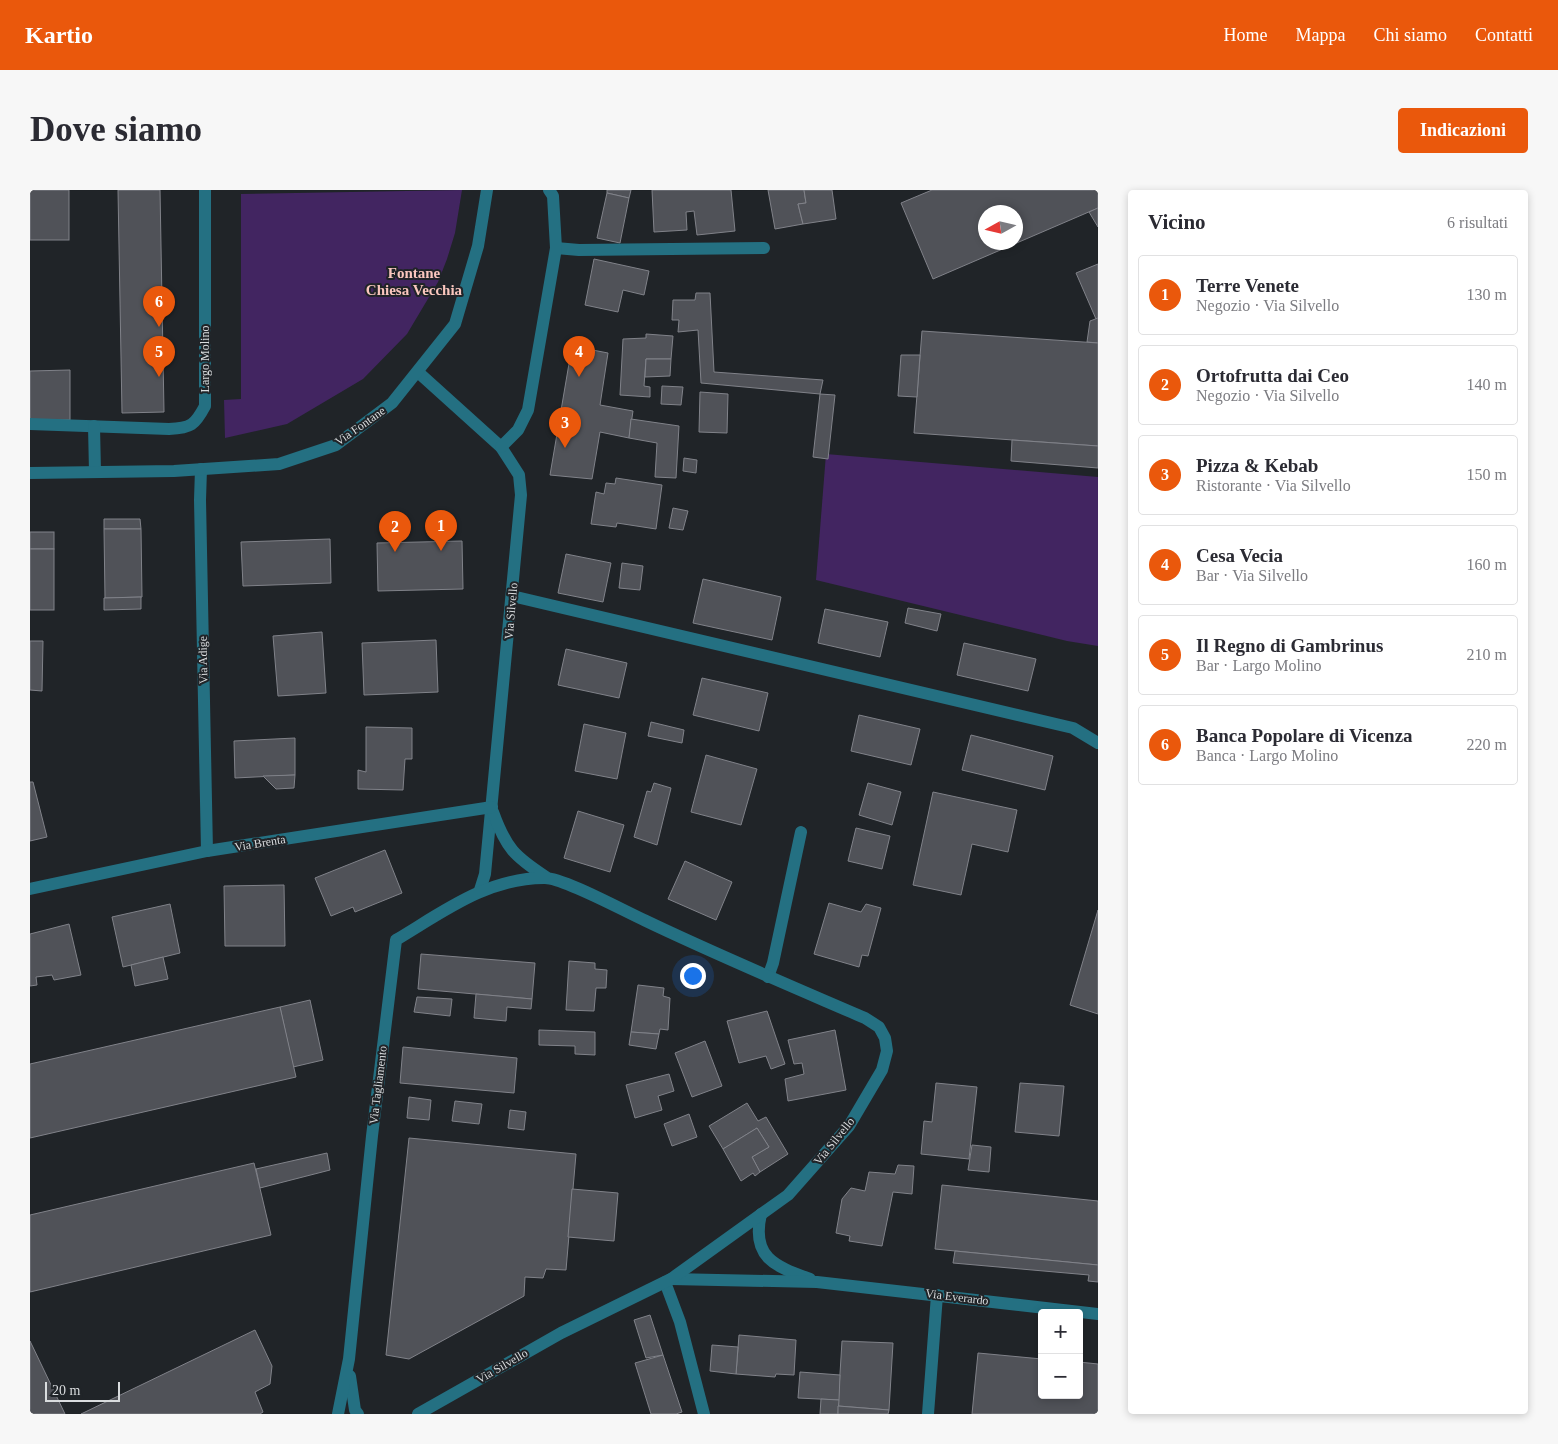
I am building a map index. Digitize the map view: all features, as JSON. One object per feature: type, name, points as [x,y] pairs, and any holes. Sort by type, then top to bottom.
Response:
[{"type":"street","name":"Largo Molino","points":[[30,424],[185,428],[198,421],[205,406],[205,190]]},
{"type":"street","name":"Via Fontane","points":[[30,473],[201,469],[279,464],[336,445],[392,403],[419,373],[455,324],[478,246],[487,190]]},
{"type":"street","points":[[501,447],[518,430],[528,410],[556,248],[553,196],[549,190]]},
{"type":"street","points":[[556,248],[579,250],[764,248]]},
{"type":"street","name":"Via Silvello","points":[[419,373],[501,447],[519,475],[521,495],[512,596],[485,874],[480,890]]},
{"type":"street","points":[[94,426],[95,472]]},
{"type":"street","name":"Via Adige","points":[[201,469],[207,851]]},
{"type":"street","points":[[512,596],[1073,728],[1098,743]]},
{"type":"street","points":[[492,807],[502,838],[522,860],[546,878]]},
{"type":"street","name":"Via Brenta","points":[[30,889],[207,851],[492,807]]},
{"type":"street","points":[[768,976],[801,832]]},
{"type":"street","name":"Via Silvello","points":[[418,1414],[561,1333],[668,1281],[788,1195],[849,1126],[882,1070],[887,1051],[885,1038],[879,1027],[865,1018],[768,976],[574,887],[546,878],[511,881]]},
{"type":"street","name":"Via Tagliamento","points":[[358,1414],[355,1410],[350,1387],[350,1359],[372,1136],[396,940],[480,890],[511,881]]},
{"type":"street","name":"Via Everardo","points":[[761,1214],[757,1231],[758,1244],[765,1255],[784,1270],[816,1282]]},
{"type":"street","points":[[668,1281],[704,1414]]},
{"type":"street","name":"Via Everardo","points":[[668,1281],[816,1282],[937,1294],[1098,1314]]},
{"type":"street","points":[[928,1414],[937,1294]]},
{"type":"street","name":"Via Tagliamento","points":[[338,1414],[350,1359]]},
{"type":"shaded area","points":[[462,190],[455,233],[447,259],[438,282],[407,334],[363,379],[287,424],[225,438],[224,400],[241,399],[241,194]]},
{"type":"shaded area","points":[[826,454],[1098,477],[1098,646],[1067,641],[816,580]]},
{"type":"building","points":[[30,190],[69,190],[69,240],[30,240]]},
{"type":"building","points":[[118,190],[160,190],[164,412],[122,413]]},
{"type":"building","points":[[607,190],[631,190],[629,198],[607,193]]},
{"type":"building","points":[[652,190],[731,190],[735,231],[697,235],[694,211],[686,212],[687,230],[654,232]]},
{"type":"building","points":[[768,190],[804,190],[806,203],[798,204],[803,224],[775,229]]},
{"type":"building","points":[[804,190],[832,190],[836,219],[803,224],[798,204],[806,203]]},
{"type":"building","points":[[932,190],[1098,190],[1098,208],[1023,240],[1023,205],[978,205],[978,250],[1000,250],[933,279],[901,203]]},
{"type":"building","points":[[607,193],[629,198],[620,243],[597,238]]},
{"type":"building","points":[[1098,208],[1098,227],[1089,212]]},
{"type":"building","points":[[594,259],[649,271],[644,295],[623,290],[618,312],[585,305]]},
{"type":"building","points":[[1098,264],[1098,318],[1096,319],[1076,273]]},
{"type":"building","points":[[696,293],[710,293],[714,372],[823,380],[820,394],[701,383],[698,330],[678,332],[679,320],[672,320],[673,300],[695,300]]},
{"type":"building","points":[[1098,318],[1098,343],[1087,342],[1090,321]]},
{"type":"building","points":[[922,331],[1098,343],[1098,446],[914,433]]},
{"type":"building","points":[[646,334],[673,336],[671,359],[646,359],[644,386],[650,387],[650,397],[620,395],[623,339],[646,338]]},
{"type":"building","points":[[572,346],[608,353],[600,405],[633,411],[629,438],[600,432],[592,479],[550,475]]},
{"type":"building","points":[[901,355],[920,355],[917,397],[898,396]]},
{"type":"building","points":[[646,359],[671,359],[670,376],[645,377]]},
{"type":"building","points":[[70,370],[70,420],[30,420],[30,371]]},
{"type":"building","points":[[662,386],[683,387],[681,405],[661,404]]},
{"type":"building","points":[[700,392],[728,394],[727,433],[699,432]]},
{"type":"building","points":[[820,394],[835,395],[828,459],[813,457]]},
{"type":"building","points":[[631,419],[679,426],[676,478],[655,477],[657,443],[629,438]]},
{"type":"building","points":[[1012,440],[1098,446],[1098,468],[1011,461]]},
{"type":"building","points":[[684,458],[697,460],[696,473],[683,471]]},
{"type":"building","points":[[616,478],[662,485],[656,529],[617,523],[616,527],[591,524],[596,492],[604,494],[606,483],[615,484]]},
{"type":"building","points":[[673,508],[688,511],[683,530],[669,528]]},
{"type":"building","points":[[104,519],[140,519],[141,529],[104,529]]},
{"type":"building","points":[[104,529],[141,529],[142,597],[105,598]]},
{"type":"building","points":[[30,532],[54,532],[54,549],[30,549]]},
{"type":"building","points":[[330,539],[331,583],[243,586],[241,542]]},
{"type":"building","points":[[462,541],[463,589],[378,591],[377,543]]},
{"type":"building","points":[[30,549],[54,549],[54,610],[30,610]]},
{"type":"building","points":[[566,554],[611,563],[603,602],[558,593]]},
{"type":"building","points":[[622,563],[643,566],[640,590],[619,588]]},
{"type":"building","points":[[703,579],[781,597],[772,640],[693,623]]},
{"type":"building","points":[[141,597],[141,609],[104,610],[104,598]]},
{"type":"building","points":[[908,608],[941,614],[937,631],[905,623]]},
{"type":"building","points":[[825,609],[888,622],[880,657],[818,643]]},
{"type":"building","points":[[322,632],[326,693],[278,696],[273,636]]},
{"type":"building","points":[[436,640],[438,692],[364,695],[362,643]]},
{"type":"building","points":[[30,641],[43,641],[42,691],[30,690]]},
{"type":"building","points":[[964,643],[1036,659],[1028,691],[957,675]]},
{"type":"building","points":[[566,649],[627,663],[619,698],[558,685]]},
{"type":"building","points":[[702,678],[768,693],[759,731],[693,715]]},
{"type":"building","points":[[859,715],[920,729],[911,765],[851,751]]},
{"type":"building","points":[[651,722],[684,730],[682,743],[648,736]]},
{"type":"building","points":[[584,724],[626,733],[617,779],[575,771]]},
{"type":"building","points":[[366,727],[412,728],[412,759],[405,759],[403,790],[358,789],[358,770],[366,772]]},
{"type":"building","points":[[971,735],[1053,756],[1045,790],[962,770]]},
{"type":"building","points":[[295,738],[295,775],[235,778],[234,741]]},
{"type":"building","points":[[706,755],[757,769],[741,825],[691,812]]},
{"type":"building","points":[[295,775],[294,788],[276,789],[263,776]]},
{"type":"building","points":[[30,782],[33,782],[47,837],[30,841]]},
{"type":"building","points":[[654,783],[671,788],[657,845],[634,837],[647,791],[651,792]]},
{"type":"building","points":[[868,783],[901,792],[892,825],[859,815]]},
{"type":"building","points":[[933,792],[1017,810],[1008,852],[972,844],[961,895],[913,885]]},
{"type":"building","points":[[578,811],[624,825],[610,872],[564,858]]},
{"type":"building","points":[[856,828],[890,836],[882,869],[848,861]]},
{"type":"building","points":[[385,850],[402,893],[355,912],[353,907],[331,916],[315,878]]},
{"type":"building","points":[[685,861],[732,882],[716,920],[668,899]]},
{"type":"building","points":[[284,885],[285,946],[225,946],[224,886]]},
{"type":"building","points":[[829,903],[861,912],[866,904],[881,908],[868,956],[862,955],[859,967],[814,954]]},
{"type":"building","points":[[170,904],[180,953],[123,967],[112,917]]},
{"type":"building","points":[[1098,910],[1098,1014],[1070,1005]]},
{"type":"building","points":[[69,924],[81,975],[54,980],[52,975],[36,977],[37,985],[30,986],[30,934]]},
{"type":"building","points":[[421,954],[535,963],[532,999],[418,989]]},
{"type":"building","points":[[163,957],[168,979],[135,986],[131,965]]},
{"type":"building","points":[[569,961],[595,963],[595,969],[607,970],[606,988],[596,988],[594,1011],[566,1010]]},
{"type":"building","points":[[638,985],[664,988],[663,996],[670,998],[668,1030],[660,1029],[659,1034],[631,1032]]},
{"type":"building","points":[[476,994],[532,999],[531,1009],[507,1007],[506,1021],[474,1018]]},
{"type":"building","points":[[417,997],[452,999],[450,1016],[414,1012]]},
{"type":"building","points":[[310,1000],[323,1060],[293,1067],[280,1007]]},
{"type":"building","points":[[280,1007],[296,1077],[30,1138],[30,1064]]},
{"type":"building","points":[[767,1011],[785,1064],[771,1069],[766,1056],[739,1063],[727,1021]]},
{"type":"building","points":[[539,1030],[595,1032],[595,1055],[575,1054],[575,1046],[539,1045]]},
{"type":"building","points":[[835,1030],[846,1090],[788,1101],[785,1079],[804,1074],[802,1063],[794,1064],[788,1040]]},
{"type":"building","points":[[631,1032],[659,1034],[656,1049],[629,1045]]},
{"type":"building","points":[[705,1041],[722,1086],[692,1097],[675,1053]]},
{"type":"building","points":[[403,1047],[517,1058],[514,1093],[400,1083]]},
{"type":"building","points":[[669,1074],[674,1091],[658,1096],[662,1110],[635,1118],[626,1085]]},
{"type":"building","points":[[936,1083],[977,1087],[969,1159],[921,1154],[924,1121],[932,1122]]},
{"type":"building","points":[[1020,1083],[1064,1086],[1059,1136],[1015,1132]]},
{"type":"building","points":[[409,1097],[431,1100],[429,1120],[407,1118]]},
{"type":"building","points":[[455,1101],[482,1104],[479,1124],[452,1121]]},
{"type":"building","points":[[747,1103],[758,1121],[766,1117],[788,1154],[760,1172],[752,1157],[769,1147],[757,1128],[723,1149],[709,1126]]},
{"type":"building","points":[[510,1110],[526,1112],[524,1130],[508,1128]]},
{"type":"building","points":[[689,1114],[697,1137],[672,1146],[664,1124]]},
{"type":"building","points":[[757,1128],[769,1147],[752,1157],[760,1172],[755,1176],[753,1173],[741,1181],[723,1149]]},
{"type":"building","points":[[409,1138],[576,1154],[566,1270],[546,1269],[543,1278],[525,1277],[524,1296],[409,1359],[386,1355]]},
{"type":"building","points":[[972,1145],[991,1147],[989,1172],[968,1170]]},
{"type":"building","points":[[327,1153],[330,1170],[260,1188],[256,1169]]},
{"type":"building","points":[[254,1163],[271,1235],[30,1292],[30,1215]]},
{"type":"building","points":[[898,1165],[914,1166],[912,1194],[893,1192],[882,1246],[849,1241],[850,1236],[836,1233],[842,1199],[851,1188],[865,1191],[869,1172],[895,1174]]},
{"type":"building","points":[[942,1185],[1098,1201],[1098,1265],[935,1249]]},
{"type":"building","points":[[572,1189],[618,1193],[614,1241],[568,1237]]},
{"type":"building","points":[[955,1251],[1098,1265],[1098,1282],[1088,1281],[1089,1275],[953,1263]]},
{"type":"building","points":[[650,1315],[663,1355],[646,1358],[634,1320]]},
{"type":"building","points":[[255,1330],[272,1366],[270,1384],[255,1392],[263,1412],[260,1414],[81,1414]]},
{"type":"building","points":[[739,1335],[796,1340],[794,1375],[776,1374],[775,1377],[736,1374]]},
{"type":"building","points":[[30,1341],[65,1414],[30,1414]]},
{"type":"building","points":[[842,1341],[893,1343],[889,1410],[838,1406]]},
{"type":"building","points":[[712,1345],[738,1347],[736,1374],[710,1371]]},
{"type":"building","points":[[978,1353],[1038,1359],[1038,1399],[1083,1399],[1083,1362],[1098,1364],[1098,1414],[972,1414]]},
{"type":"building","points":[[663,1355],[682,1412],[676,1414],[651,1414],[635,1363]]},
{"type":"building","points":[[800,1372],[840,1375],[839,1400],[798,1398]]},
{"type":"building","points":[[821,1399],[839,1400],[838,1414],[820,1414]]},
{"type":"building","points":[[838,1406],[889,1410],[888,1414],[838,1414]]},
{"type":"place","name":"Banca Popolare di Vicenza","points":[[159,327]]},
{"type":"place","name":"Il Regno di Gambrinus","points":[[159,377]]},
{"type":"place","name":"Cesa Vecia","points":[[579,377]]},
{"type":"place","name":"Pizza & Kebab","points":[[565,448]]},
{"type":"place","name":"Terre Venete","points":[[441,551]]},
{"type":"place","name":"Ortofrutta dai Ceo","points":[[395,552]]},
{"type":"district","name":"Fontane Chiesa Vecchia","points":[[414,282]]}]
